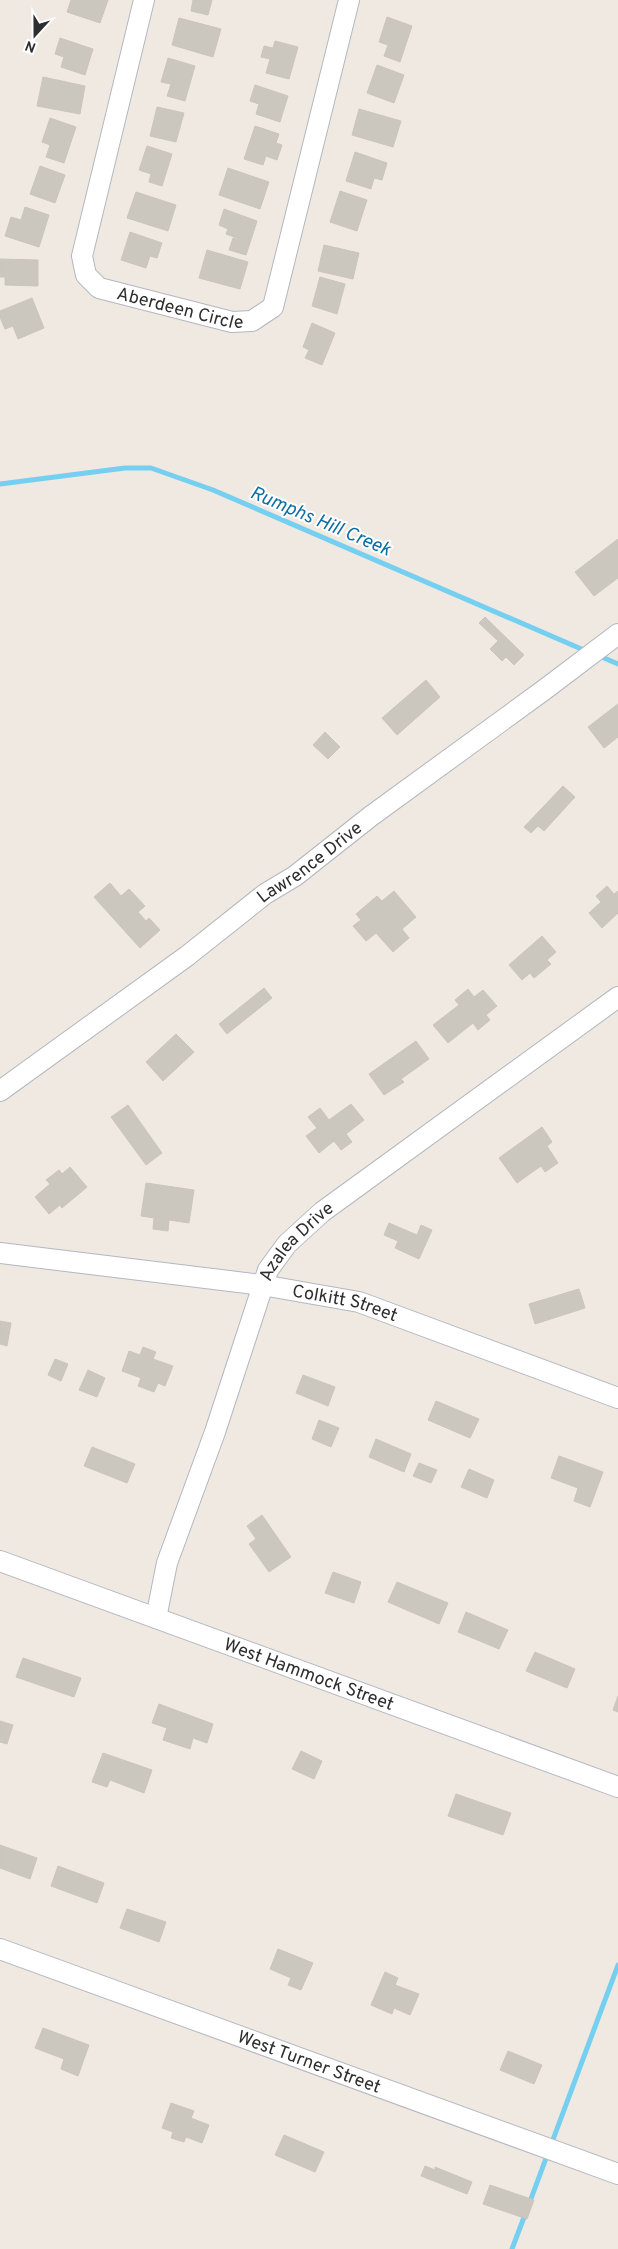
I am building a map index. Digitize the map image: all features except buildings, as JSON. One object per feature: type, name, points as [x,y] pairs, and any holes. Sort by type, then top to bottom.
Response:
[{"type":"street","name":"Aberdeen Circle","points":[[144,0],[82,256],[86,275],[99,288],[232,322],[252,321],[273,307],[349,0]]},
{"type":"street","name":"Lawrence Drive","points":[[0,1091],[187,956],[252,904],[302,870],[371,816],[618,634]]},
{"type":"street","name":"Azalea Drive","points":[[156,1618],[166,1564],[215,1432],[230,1382],[248,1338],[262,1285],[268,1270],[278,1256],[303,1227],[322,1212],[618,997]]},
{"type":"street","name":"Colkitt Street","points":[[0,1253],[262,1285],[359,1302],[618,1398]]},
{"type":"street","name":"West Hammock Street","points":[[0,1562],[618,1787]]},
{"type":"street","name":"West Turner Street","points":[[0,1949],[618,2174]]},
{"type":"waterway","name":"Rumphs Hill Creek","points":[[0,484],[125,468],[151,468],[213,490],[586,651]]},
{"type":"waterway","name":"Rumphs Hill Creek","points":[[597,655],[618,664]]},
{"type":"waterway","points":[[551,2145],[618,1965]]},
{"type":"waterway","points":[[529,2204],[548,2153]]},
{"type":"waterway","points":[[512,2249],[526,2212]]}]
